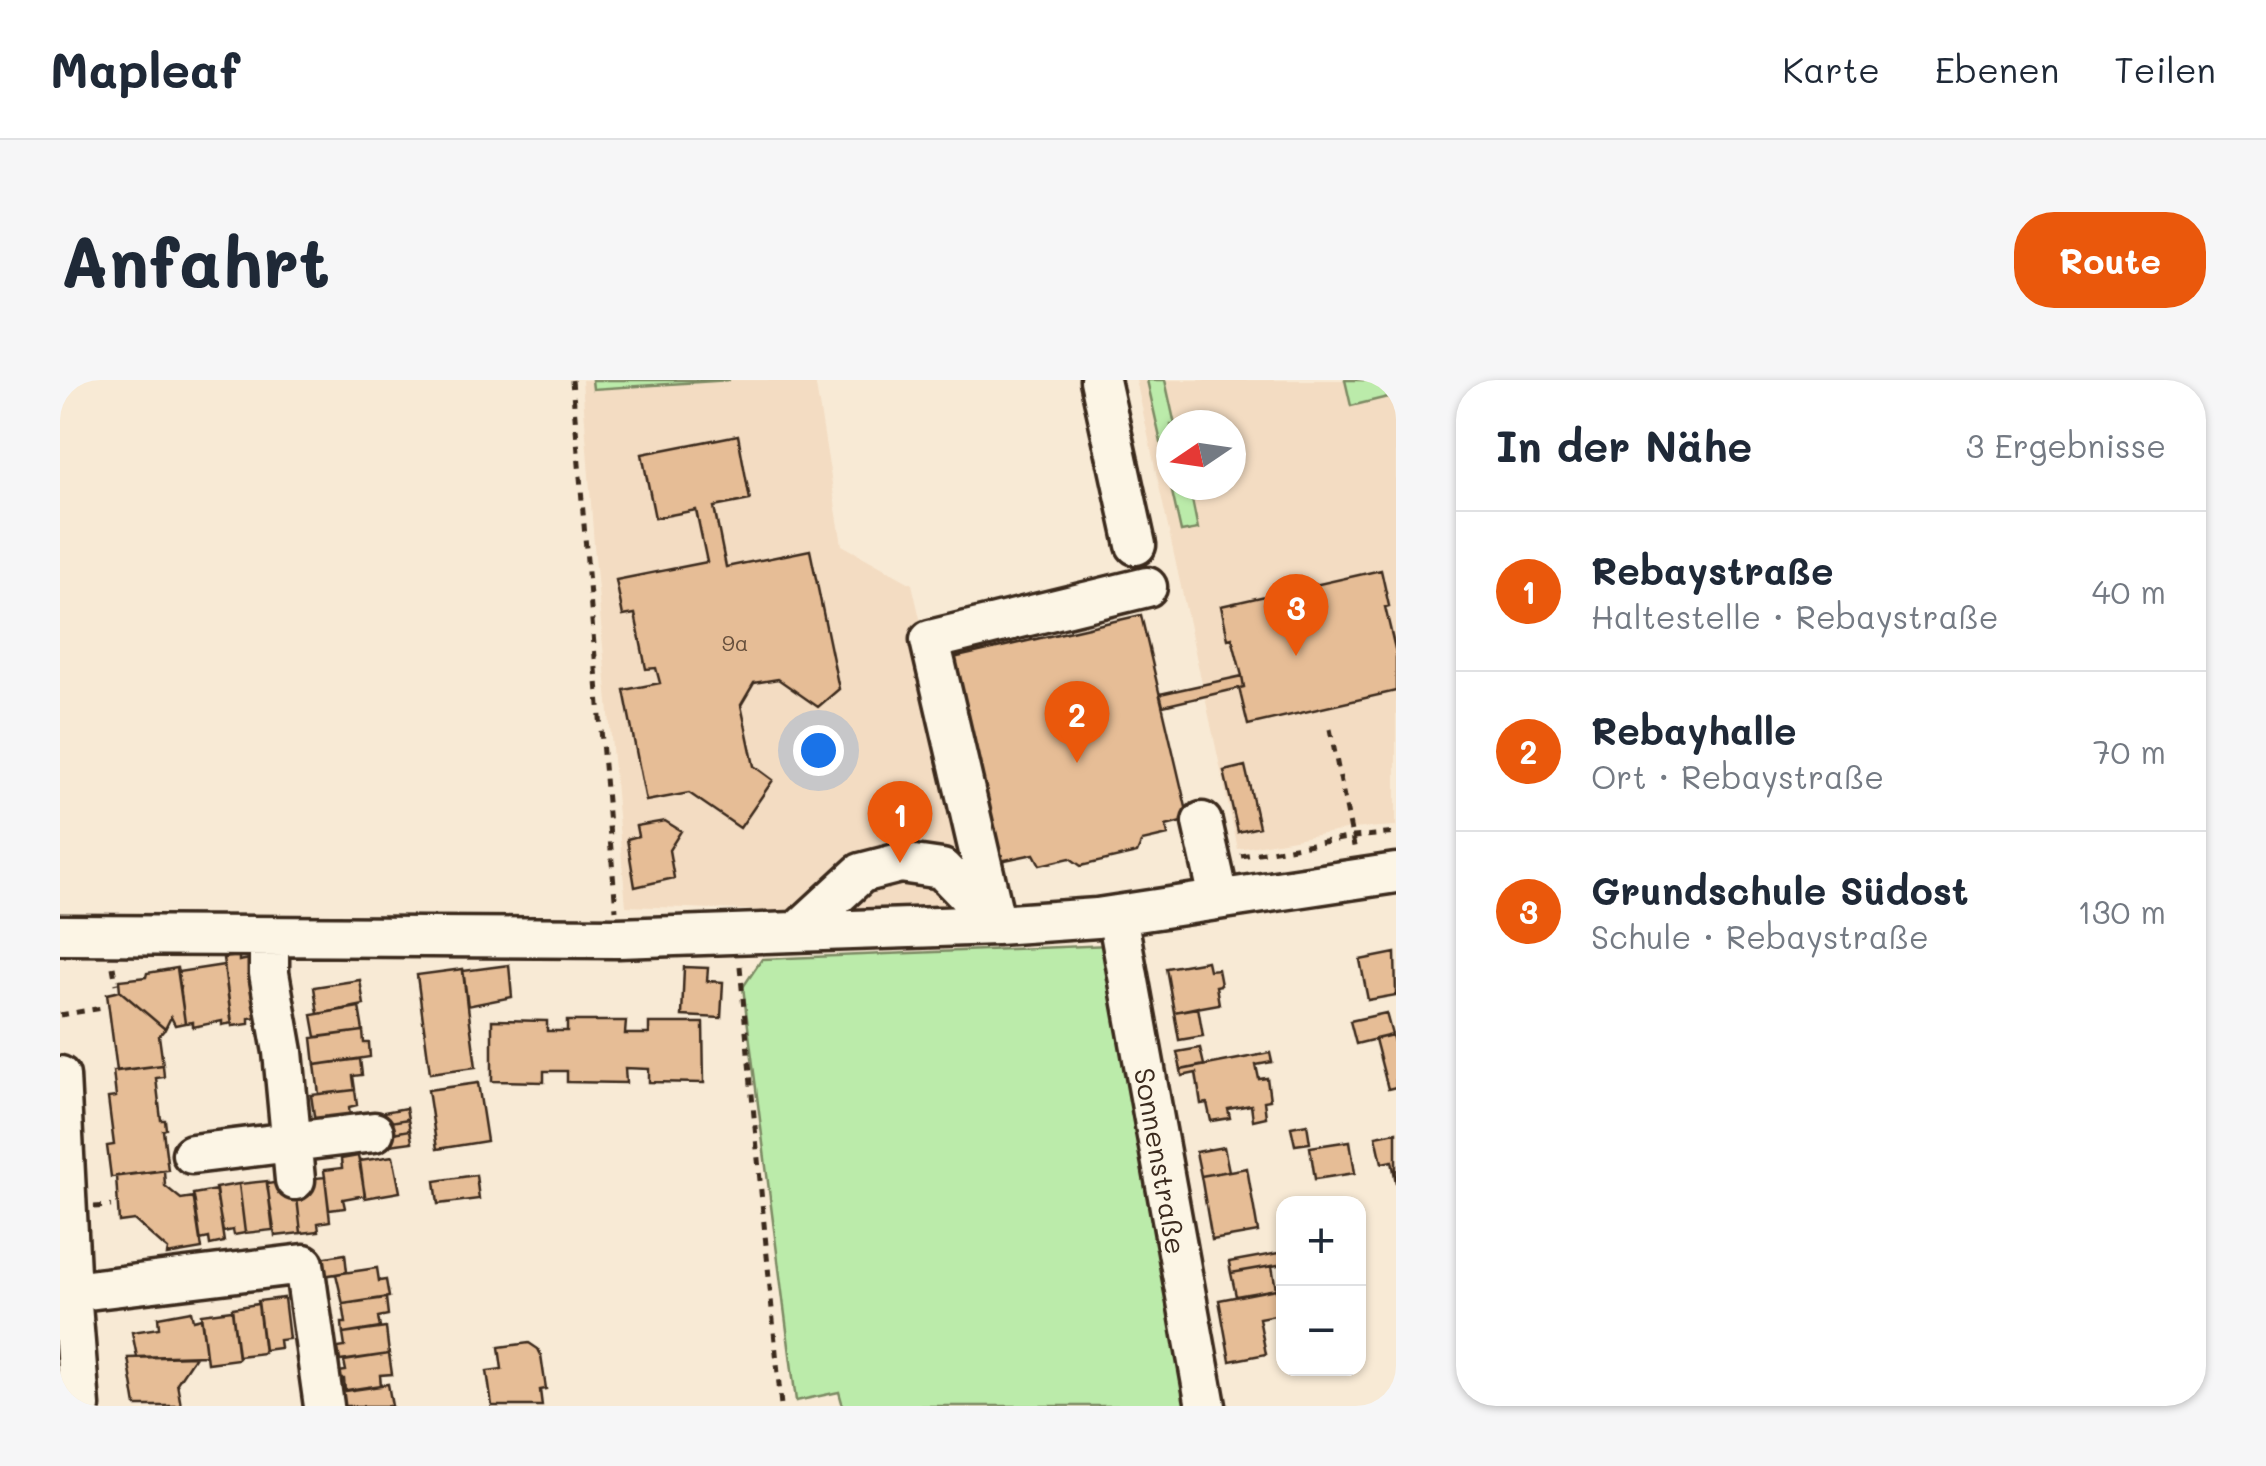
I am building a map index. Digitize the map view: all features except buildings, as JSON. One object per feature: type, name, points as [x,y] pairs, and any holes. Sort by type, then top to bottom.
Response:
[{"type":"street","points":[[1100,380],[1136,545]]},
{"type":"street","points":[[996,925],[930,640],[1147,587]]},
{"type":"street","points":[[1202,822],[1219,898]]},
{"type":"street","points":[[797,932],[861,872],[900,864],[942,869],[996,925]]},
{"type":"street","points":[[60,935],[618,938],[996,925],[1117,915],[1396,873]]},
{"type":"street","name":"Sonnenstraße","points":[[1117,915],[1206,1406]]},
{"type":"street","points":[[269,936],[269,972],[295,1180]]},
{"type":"street","points":[[60,1076],[70,1292],[68,1342],[80,1406]]},
{"type":"street","points":[[192,1154],[374,1132]]},
{"type":"street","points":[[70,1292],[304,1264],[324,1406]]},
{"type":"path","points":[[572,380],[618,938]]},
{"type":"path","points":[[1330,728],[1354,837]]},
{"type":"path","points":[[1211,860],[1396,833]]},
{"type":"path","points":[[736,934],[781,1406]]},
{"type":"path","points":[[60,1014],[102,1008]]},
{"type":"shaded area","points":[[582,380],[815,380],[842,545],[912,584],[989,918],[626,906]]},
{"type":"shaded area","points":[[1136,380],[1396,380],[1396,826],[1351,829],[1238,849],[1162,500],[1246,500],[1246,410],[1156,410],[1156,472]]},
{"type":"green space","points":[[592,380],[730,380],[593,389]]},
{"type":"green space","points":[[1147,380],[1165,380],[1172,410],[1156,410],[1156,420]]},
{"type":"green space","points":[[1345,380],[1396,380],[1396,395],[1351,406]]},
{"type":"green space","points":[[1174,500],[1192,500],[1198,529],[1181,532]]},
{"type":"green space","points":[[1110,945],[1188,1406],[843,1406],[839,1392],[796,1401],[743,987],[762,959]]},
{"type":"place","name":"Grundschule Südost","points":[[1296,656]]},
{"type":"place","name":"Rebayhalle","points":[[1077,763]]},
{"type":"place","name":"Rebaystraße","points":[[900,863]]}]
